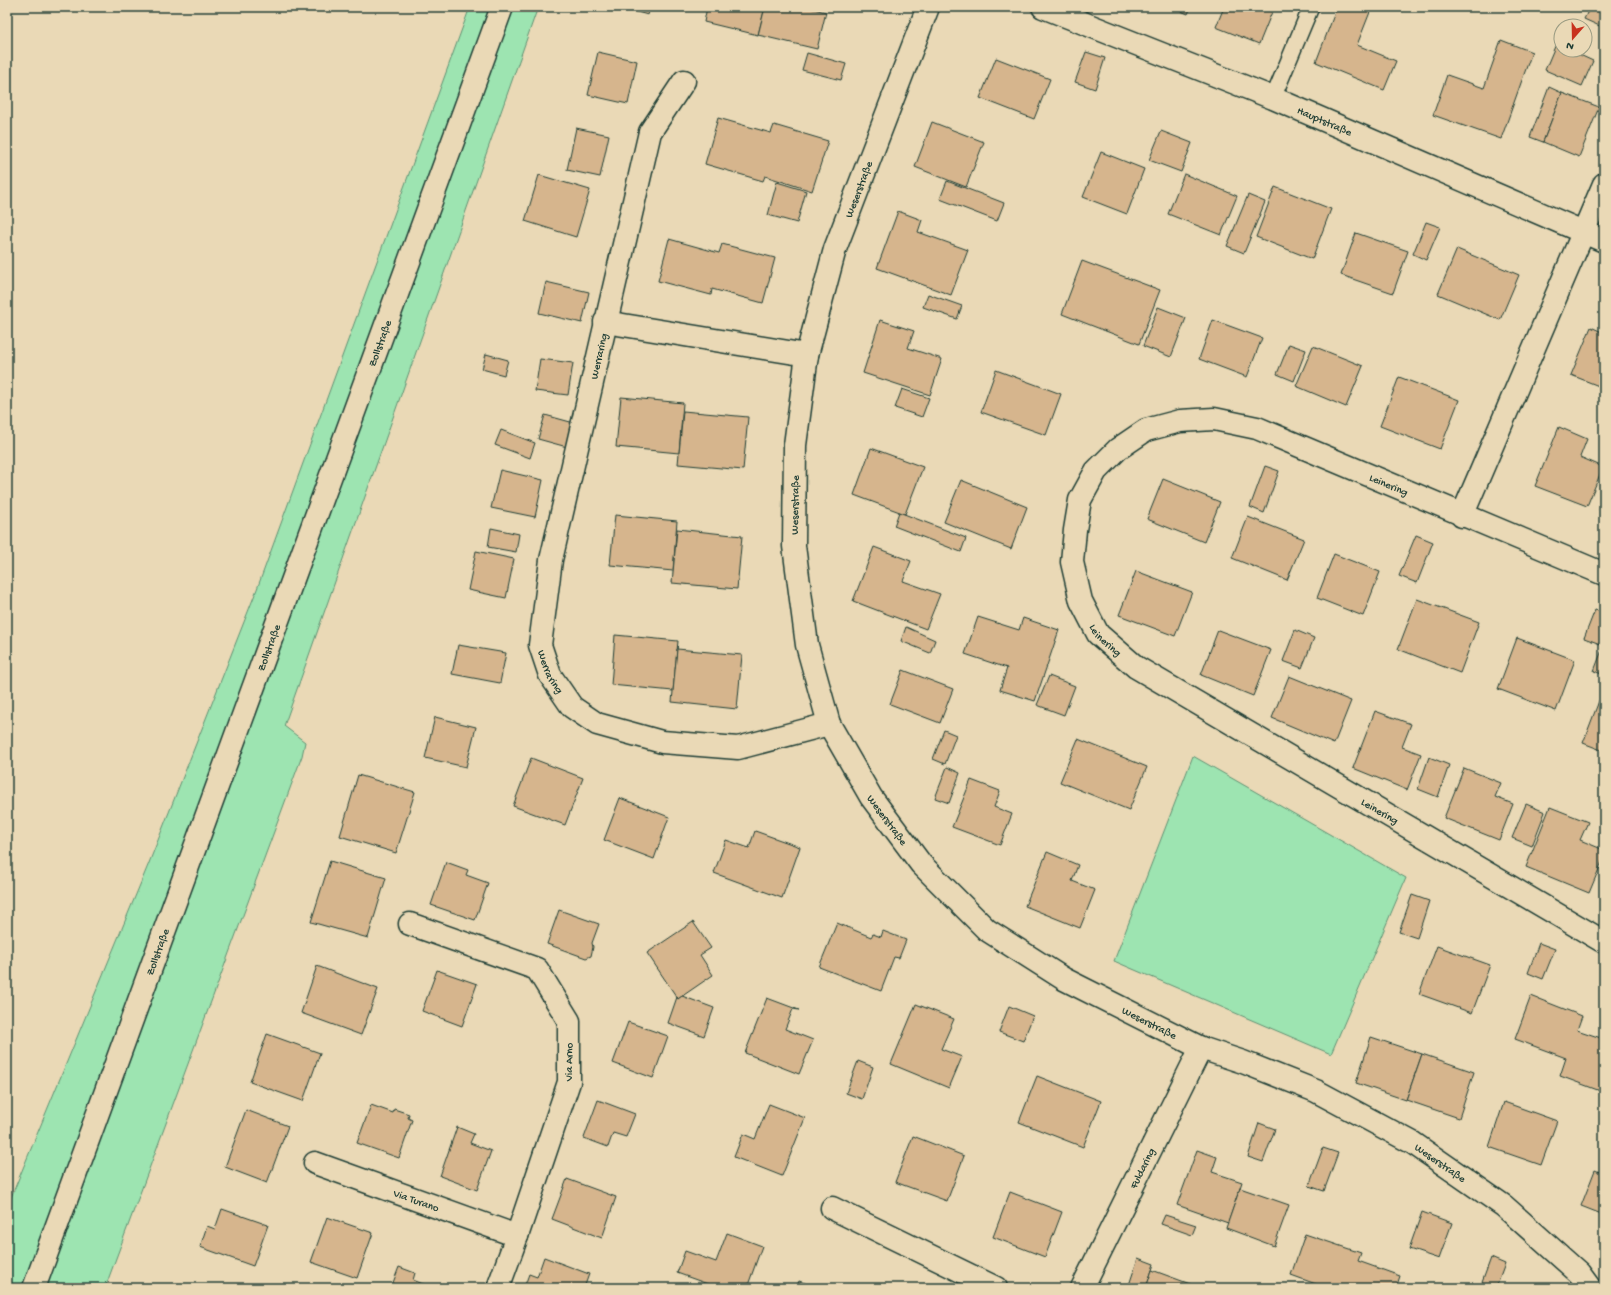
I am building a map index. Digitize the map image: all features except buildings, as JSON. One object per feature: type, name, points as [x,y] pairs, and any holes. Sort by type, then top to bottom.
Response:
[{"type":"street","name":"Zollstraße","points":[[34,1288],[502,7]]},
{"type":"street","name":"Weserstraße","points":[[928,7],[835,249],[807,355],[795,445],[794,546],[806,644],[829,724],[871,797],[921,864],[987,930],[1064,979],[1201,1048],[1243,1062],[1316,1092],[1413,1143],[1504,1206],[1578,1273],[1590,1288]]},
{"type":"street","name":"Hauptstraße","points":[[1043,7],[1272,98],[1604,241]]},
{"type":"street","name":"Werraring","points":[[684,81],[650,132],[551,560],[540,645],[550,675],[572,707],[597,724],[662,742],[738,748],[829,724]]},
{"type":"street","points":[[1462,516],[1604,184]]},
{"type":"street","name":"Werraring","points":[[605,322],[807,355]]},
{"type":"street","name":"Leinering","points":[[1604,574],[1462,516],[1257,428],[1214,419],[1180,421],[1146,430],[1118,449],[1096,471],[1080,500],[1072,562],[1082,601],[1098,634],[1136,667],[1604,942]]},
{"type":"street","name":"Via Arno","points":[[410,924],[538,969],[569,1021],[569,1082],[498,1288]]},
{"type":"street","name":"Fuldaring","points":[[1082,1288],[1201,1048]]},
{"type":"street","name":"Via Turano","points":[[315,1163],[517,1236]]},
{"type":"street","points":[[832,1208],[996,1288]]},
{"type":"lane","points":[[1272,98],[1311,7]]},
{"type":"green space","points":[[470,7],[538,7],[284,726],[305,742],[302,756],[105,1288],[7,1288],[7,1207],[149,863],[257,589]]},
{"type":"green space","points":[[1193,756],[1406,878],[1331,1054],[1114,961]]}]
